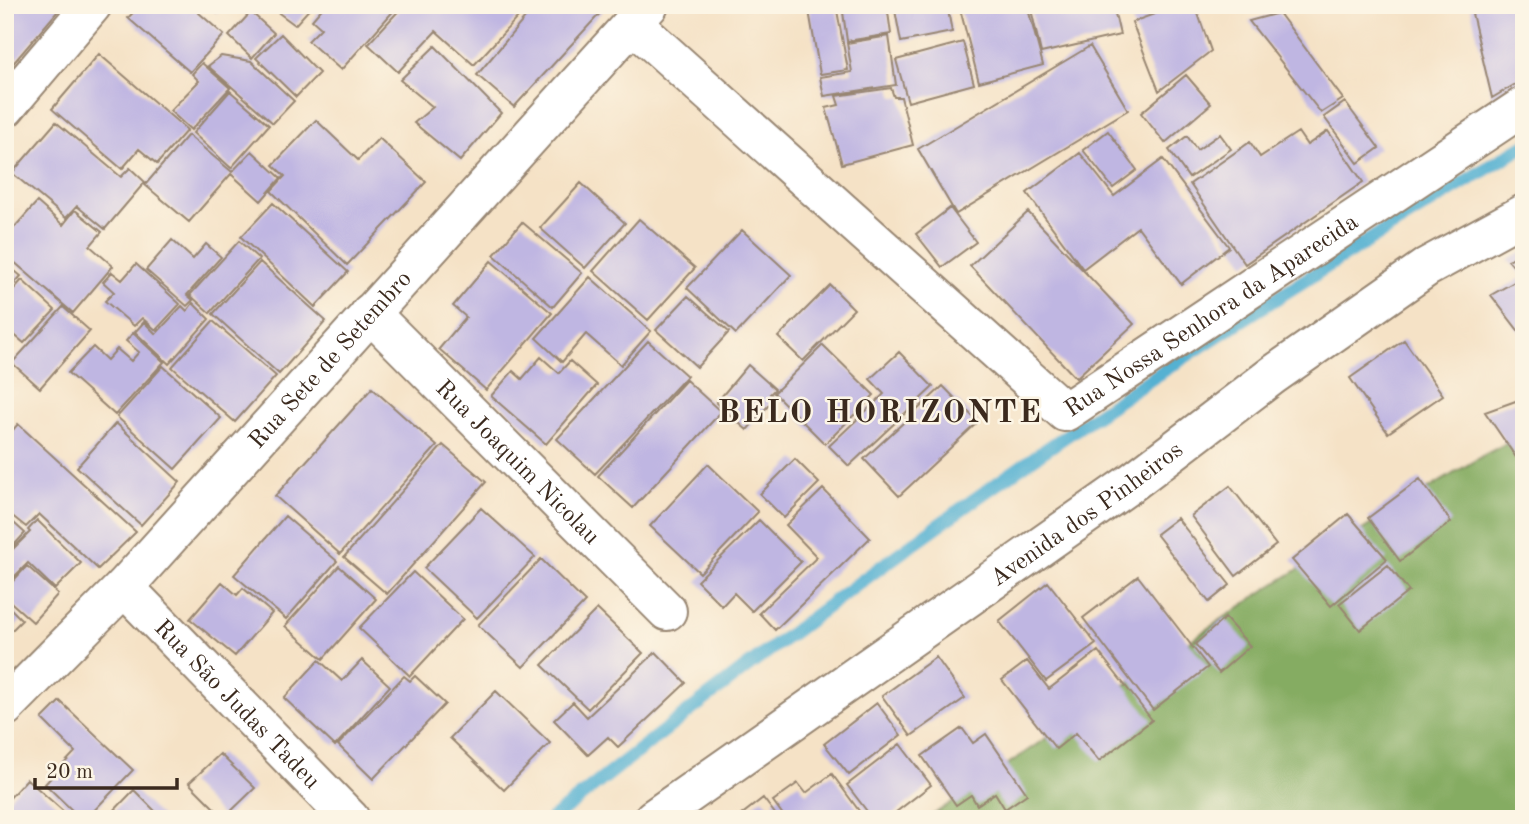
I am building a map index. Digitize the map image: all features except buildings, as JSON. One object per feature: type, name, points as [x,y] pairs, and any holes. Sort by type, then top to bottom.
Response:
[{"type":"street","points":[[5,108],[92,5]]},
{"type":"street","name":"Rua Nossa Senhora da Aparecida","points":[[641,15],[1065,412],[1524,106]]},
{"type":"street","name":"Rua Sete de Setembro","points":[[5,707],[124,587],[641,15]]},
{"type":"street","name":"Avenida dos Pinheiros","points":[[653,819],[1131,483],[1273,375],[1427,267],[1524,214]]},
{"type":"street","name":"Rua Joaquim Nicolau","points":[[370,313],[667,611]]},
{"type":"street","name":"Rua São Judas Tadeu","points":[[124,587],[350,819]]},
{"type":"green space","points":[[1524,434],[1524,819],[927,819],[1268,588],[1482,456]]},
{"type":"waterway","points":[[552,819],[693,708],[909,546],[1056,442],[1277,298],[1524,146]]},
{"type":"district","name":"BELO HORIZONTE","points":[[880,411]]}]
